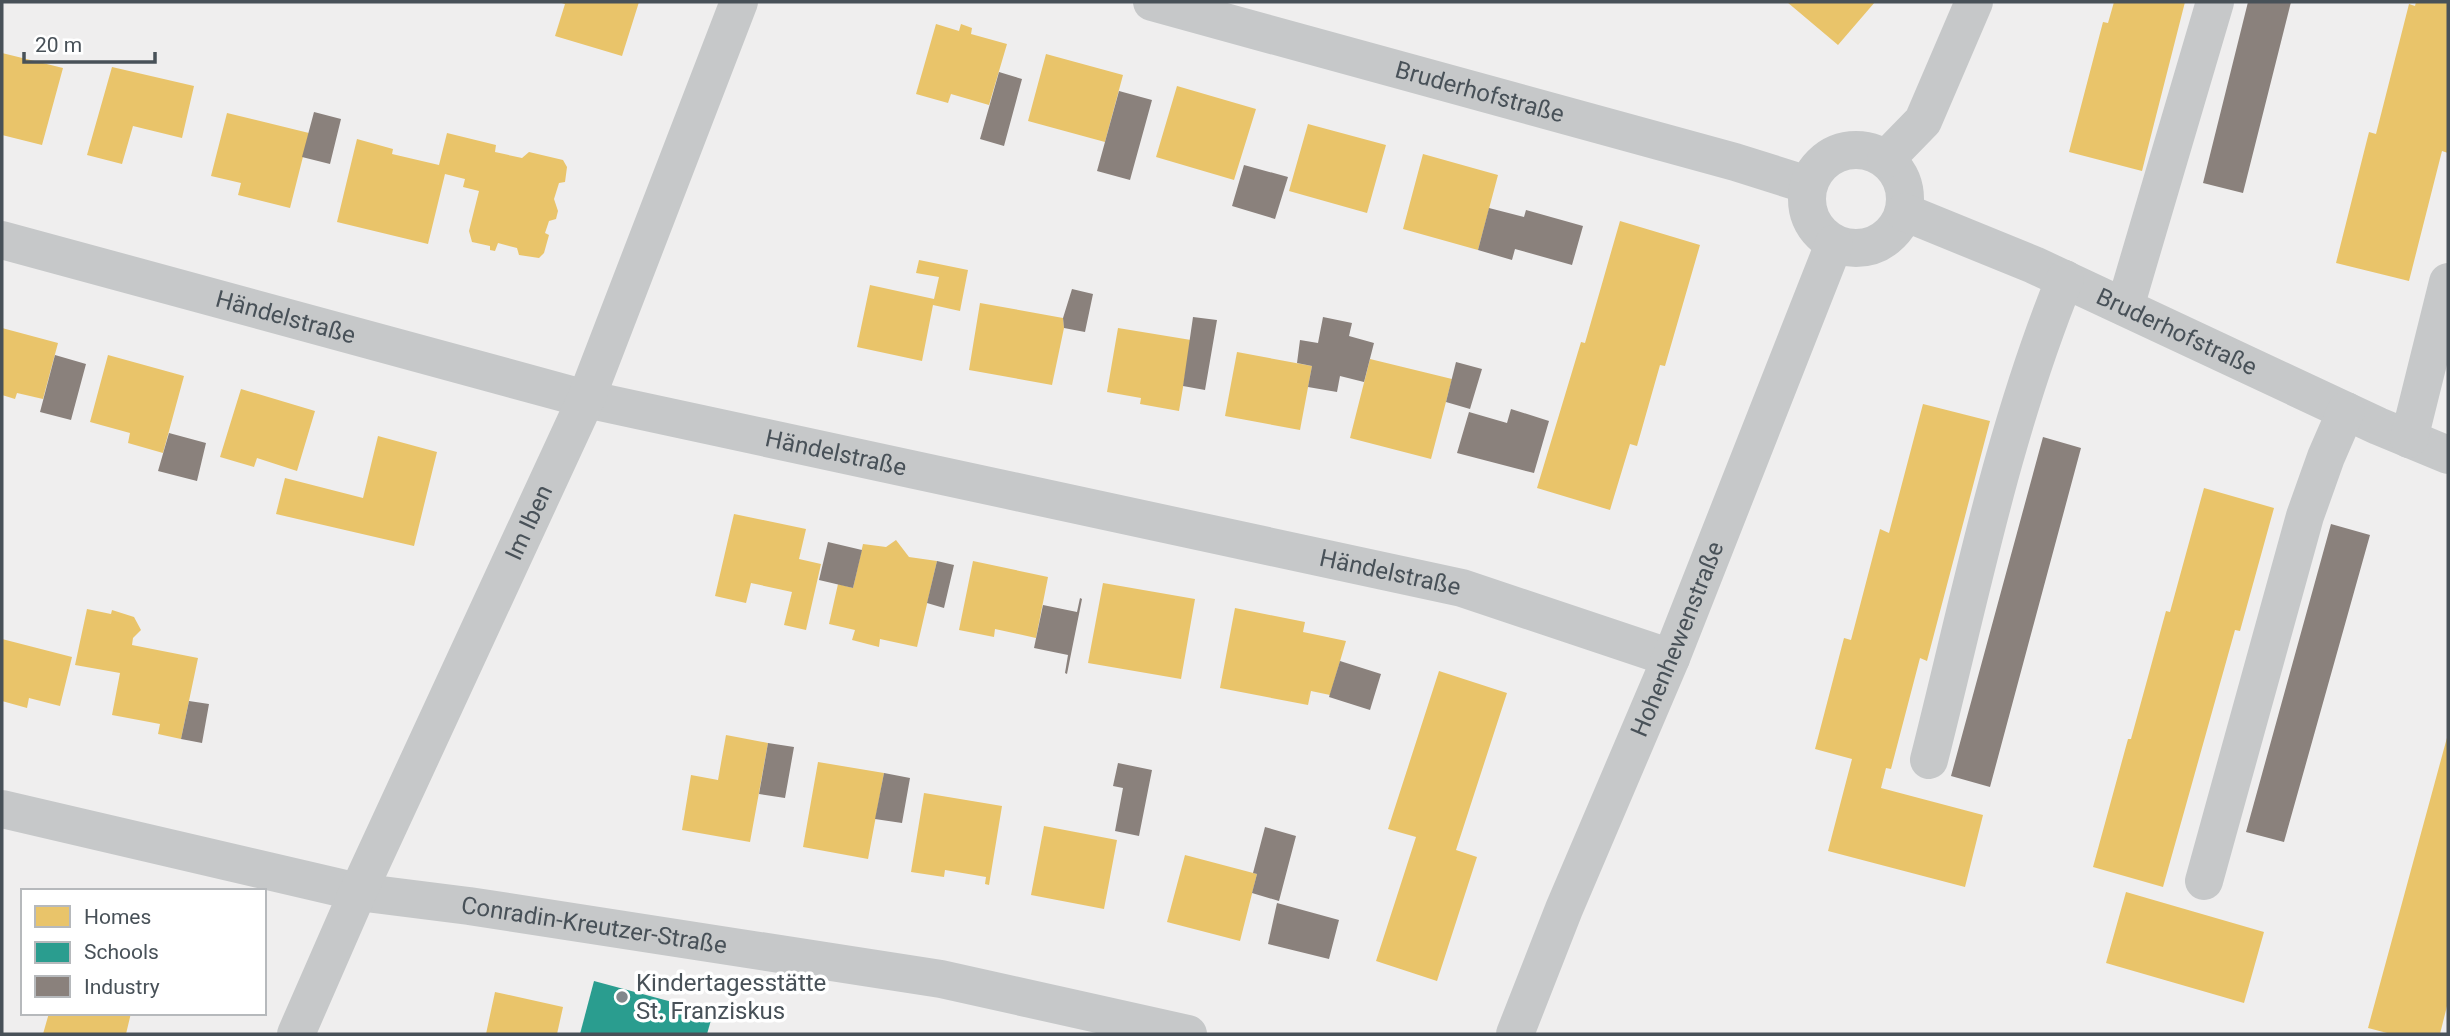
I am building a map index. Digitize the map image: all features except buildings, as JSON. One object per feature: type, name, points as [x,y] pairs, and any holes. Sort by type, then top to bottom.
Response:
[{"type":"street","name":"Im Iben","points":[[296,1034],[358,892],[586,399],[739,2]]},
{"type":"street","name":"Bruderhofstraße","points":[[1152,2],[1735,162],[1808,185]]},
{"type":"street","points":[[1886,159],[1923,121],[1974,2]]},
{"type":"street","points":[[2125,307],[2215,2]]},
{"type":"street","points":[[1850,149],[1869,151],[1886,159],[1899,174],[1905,192],[1904,212],[1894,231],[1876,244],[1855,248],[1834,244],[1816,229],[1807,208],[1808,185],[1816,168],[1831,156],[1850,149]]},
{"type":"street","name":"Bruderhofstraße","points":[[1904,212],[2065,279],[2346,411],[2448,455]]},
{"type":"street","name":"Händelstraße","points":[[2,240],[586,399],[1462,588],[1671,658]]},
{"type":"street","name":"Hohenhewenstraße","points":[[1515,1034],[1564,909],[1671,658],[1834,244]]},
{"type":"street","points":[[1929,760],[2011,433],[2041,338],[2065,279]]},
{"type":"street","points":[[2409,439],[2448,282]]},
{"type":"street","points":[[2204,881],[2305,516],[2346,411]]},
{"type":"street","name":"Conradin-Kreutzer-Straße","points":[[2,809],[358,892],[469,906],[941,979],[1188,1034]]},
{"type":"place","name":"Kindertagesstätte St. Franziskus","points":[[622,997]]}]
